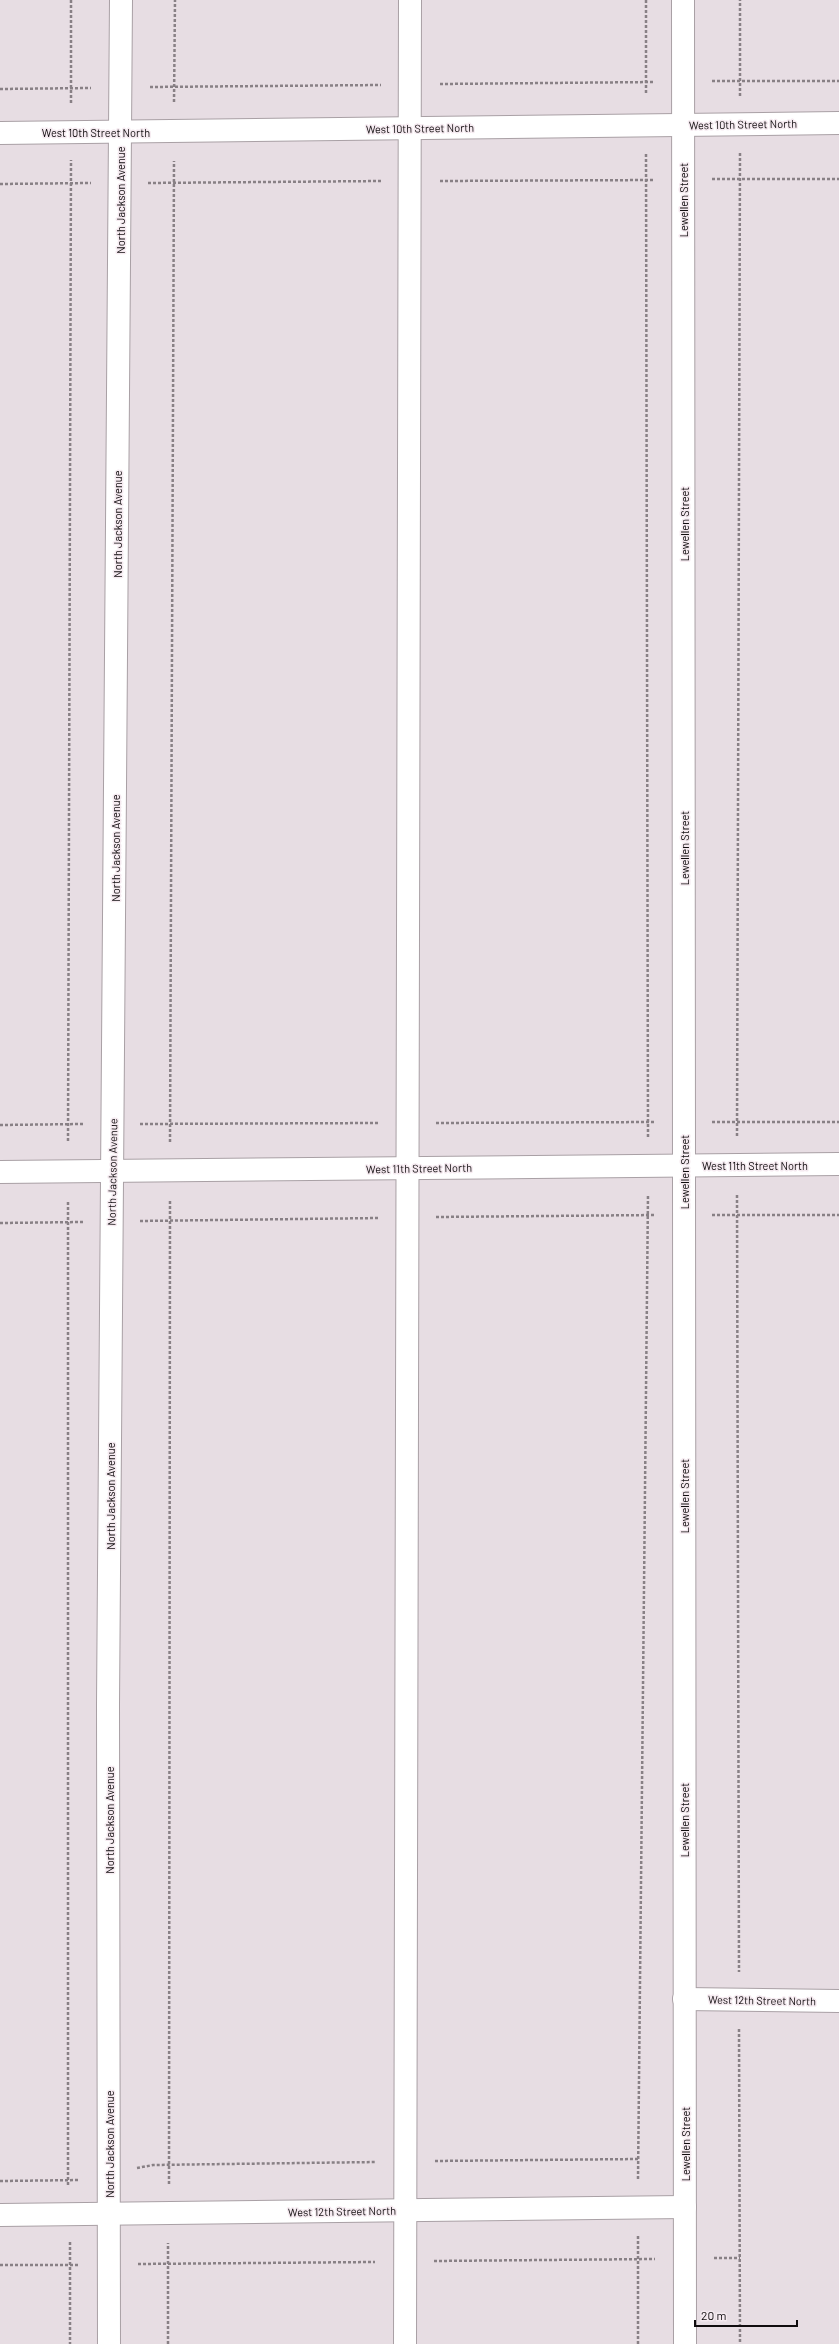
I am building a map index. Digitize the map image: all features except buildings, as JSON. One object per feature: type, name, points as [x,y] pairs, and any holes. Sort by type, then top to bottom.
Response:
[{"type":"street","name":"North Jackson Avenue","points":[[110,2344],[108,1704],[121,0]]},
{"type":"street","points":[[405,2344],[409,1168],[410,0]]},
{"type":"street","name":"Lewellen Street","points":[[683,0],[685,2344]]},
{"type":"street","name":"West 10th Street North","points":[[0,133],[839,123]]},
{"type":"street","name":"West 11th Street North","points":[[0,1172],[839,1164]]},
{"type":"street","name":"West 12th Street North","points":[[684,1999],[839,2001]]},
{"type":"street","name":"West 12th Street North","points":[[0,2215],[685,2207]]},
{"type":"path","points":[[0,2181],[87,2180],[152,2165],[638,2159]]},
{"type":"path","points":[[0,2266],[740,2258]]}]
